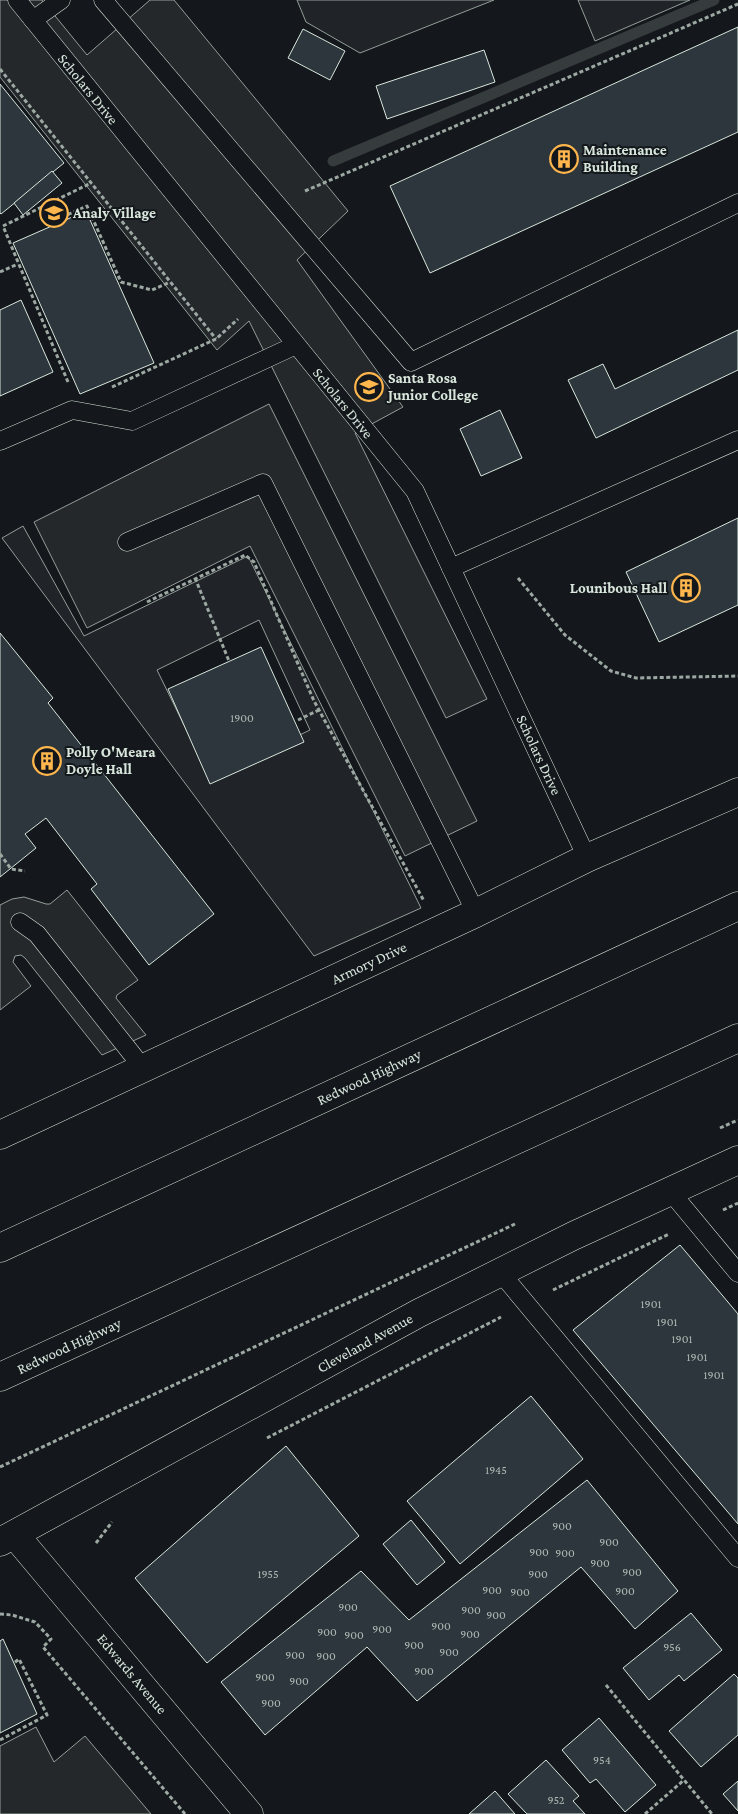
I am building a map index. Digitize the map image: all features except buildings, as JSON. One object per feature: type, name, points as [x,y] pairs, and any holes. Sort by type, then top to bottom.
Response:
[{"type":"main road","name":"Armory Drive","points":[[0,1134],[476,913],[587,858],[738,792]]},
{"type":"main road","name":"Redwood Highway","points":[[0,1248],[738,906]]},
{"type":"main road","name":"Redwood Highway","points":[[0,1377],[738,1038]]},
{"type":"main road","name":"Cleveland Avenue","points":[[7,1539],[410,1318],[500,1272],[738,1160]]},
{"type":"main road","name":"Edwards Avenue","points":[[7,1539],[249,1814]]},
{"type":"lane","name":"Scholars Drive","points":[[16,0],[415,491],[587,858]]},
{"type":"lane","points":[[33,20],[61,0]]},
{"type":"lane","points":[[103,0],[411,362],[738,203]]},
{"type":"lane","points":[[0,441],[72,410],[132,421],[296,345]]},
{"type":"lane","points":[[451,568],[738,440]]},
{"type":"lane","points":[[127,542],[263,483],[476,913]]},
{"type":"lane","points":[[20,922],[37,934],[143,1068]]},
{"type":"lane","points":[[670,1191],[738,1273]]},
{"type":"lane","points":[[500,1272],[738,1558]]},
{"type":"path","points":[[275,203],[738,4]]},
{"type":"path","points":[[0,69],[216,339],[110,388]]},
{"type":"path","points":[[3,226],[91,183]]},
{"type":"path","points":[[53,202],[60,218],[88,206],[121,282],[152,290],[170,282]]},
{"type":"path","points":[[0,222],[69,386]]},
{"type":"path","points":[[0,272],[18,264]]},
{"type":"path","points":[[147,602],[244,555],[254,562],[319,710],[426,904]]},
{"type":"path","points":[[195,578],[229,661]]},
{"type":"path","points":[[518,578],[565,636],[611,671],[636,678],[738,676]]},
{"type":"path","points":[[298,720],[319,710]]},
{"type":"path","points":[[0,854],[11,869],[25,871]]},
{"type":"path","points":[[711,1132],[738,1120]]},
{"type":"path","points":[[266,1439],[527,1304],[738,1203]]},
{"type":"path","points":[[0,1467],[516,1224]]},
{"type":"path","points":[[96,1543],[111,1523],[118,1518]]},
{"type":"path","points":[[0,1614],[12,1615],[35,1622],[51,1639],[43,1648],[185,1814]]},
{"type":"path","points":[[0,1740],[47,1715],[19,1660],[14,1663]]},
{"type":"path","points":[[606,1685],[712,1814]]},
{"type":"path","points":[[645,1814],[684,1780]]},
{"type":"shaded area","points":[[0,0],[42,0],[87,55],[150,0],[174,0],[348,211],[297,260],[403,407],[355,433],[487,699],[446,718],[249,321],[217,350],[0,77]]},
{"type":"shaded area","points":[[297,0],[494,0],[360,53],[306,22]]},
{"type":"shaded area","points":[[578,0],[690,0],[595,41]]},
{"type":"shaded area","points":[[269,404],[477,821],[405,856],[250,546],[87,628],[34,522]]},
{"type":"shaded area","points":[[23,526],[84,636],[248,556],[421,908],[314,956],[2,538]],"holes":[[[259,620],[310,730],[210,778],[157,670]]]},
{"type":"shaded area","points":[[67,890],[138,980],[117,995],[116,998],[146,1035],[102,1055],[21,955],[15,956],[13,962],[31,986],[0,1010],[0,905],[12,899],[24,897],[50,904]]},
{"type":"shaded area","points":[[36,1727],[54,1762],[85,1736],[151,1814],[0,1814],[0,1746]]},
{"type":"waterway","points":[[333,161],[714,0]]},
{"type":"place","name":"Maintenance Building","points":[[564,159]]},
{"type":"place","name":"Analy Village","points":[[54,213]]},
{"type":"place","name":"Santa Rosa Junior College","points":[[369,387]]},
{"type":"place","name":"Lounibous Hall","points":[[686,588]]},
{"type":"place","name":"Polly O'Meara Doyle Hall","points":[[47,761]]}]
